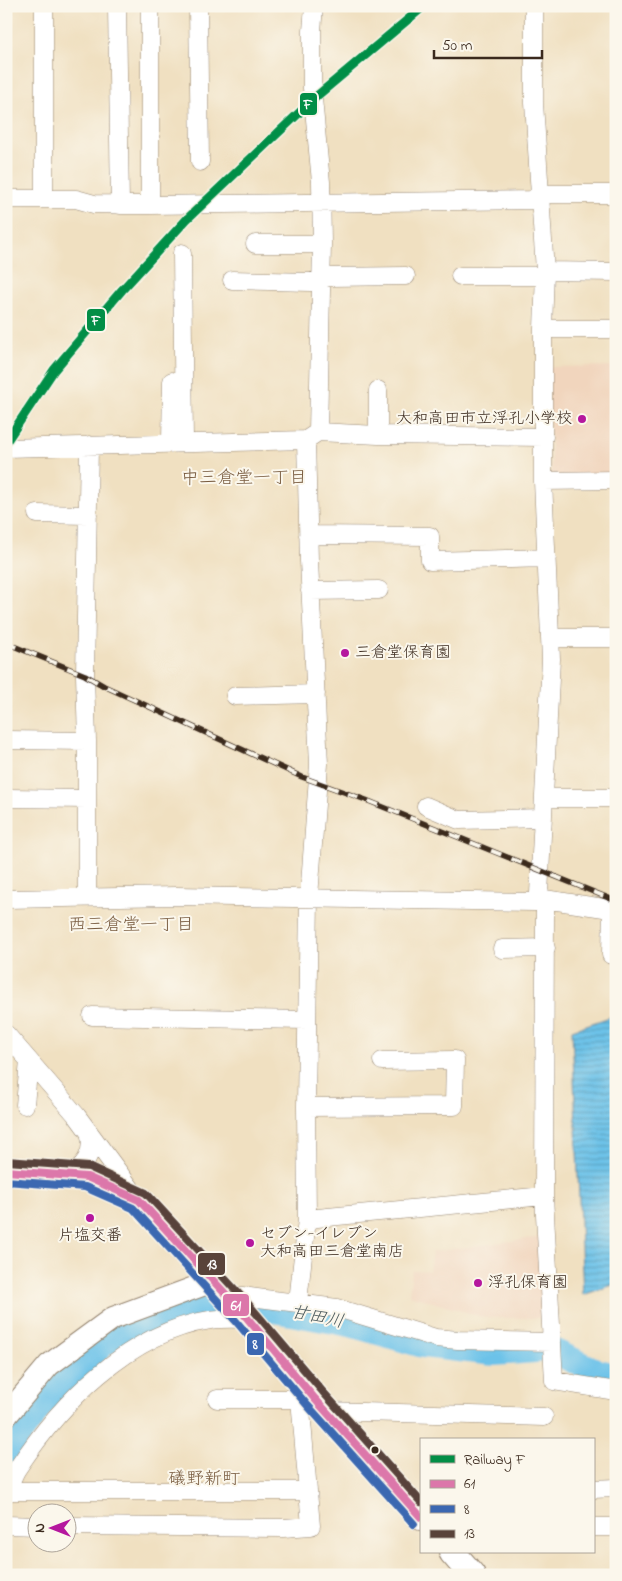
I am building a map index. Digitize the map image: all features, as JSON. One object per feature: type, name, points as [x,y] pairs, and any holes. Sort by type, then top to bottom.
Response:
[{"type":"highway","points":[[6,1171],[86,1178],[139,1200],[233,1303],[314,1403],[420,1516]]},
{"type":"highway","points":[[454,1554],[472,1575]]},
{"type":"main road","points":[[6,1416],[49,1366],[113,1318],[233,1303]]},
{"type":"street","points":[[44,6],[44,199]]},
{"type":"street","points":[[117,6],[120,205]]},
{"type":"street","points":[[150,6],[150,206]]},
{"type":"street","points":[[198,6],[200,162]]},
{"type":"street","points":[[298,1302],[307,1219],[306,1107],[309,898],[319,764],[308,535],[322,278],[322,202],[312,88],[314,6]]},
{"type":"street","points":[[534,6],[534,103],[544,273],[543,481],[551,659],[539,894],[544,899],[545,911],[544,1196],[554,1382],[616,1391]]},
{"type":"street","points":[[6,199],[76,199],[94,204],[150,206],[532,200],[540,194],[616,194]]},
{"type":"street","points":[[255,244],[322,244]]},
{"type":"street","points":[[178,443],[182,253]]},
{"type":"street","points":[[460,276],[616,272]]},
{"type":"street","points":[[232,280],[311,282],[322,278],[406,276]]},
{"type":"street","points":[[173,311],[178,443]]},
{"type":"street","points":[[543,329],[616,328]]},
{"type":"street","points":[[378,390],[378,435]]},
{"type":"street","points":[[6,448],[232,443],[312,436],[544,437]]},
{"type":"street","points":[[86,898],[88,741],[85,675],[89,445]]},
{"type":"street","points":[[543,481],[616,480]]},
{"type":"street","points":[[37,514],[88,515]]},
{"type":"street","points":[[308,535],[430,536],[430,561],[546,558]]},
{"type":"street","points":[[310,591],[379,590]]},
{"type":"street","points":[[550,638],[616,638]]},
{"type":"street","points":[[236,696],[316,694]]},
{"type":"street","points":[[6,740],[88,741]]},
{"type":"street","points":[[6,798],[86,799]]},
{"type":"street","points":[[544,798],[616,798]]},
{"type":"street","points":[[426,806],[459,820],[543,818]]},
{"type":"street","points":[[6,899],[177,896],[535,902],[544,899],[604,908],[614,905],[611,955]]},
{"type":"street","points":[[502,948],[546,948]]},
{"type":"street","points":[[92,1016],[308,1020]]},
{"type":"street","points":[[6,1034],[89,1132],[139,1200]]},
{"type":"street","points":[[306,1107],[454,1106],[456,1060],[382,1061]]},
{"type":"street","points":[[25,1105],[29,1061]]},
{"type":"street","points":[[53,1174],[68,1174],[81,1166],[90,1154],[92,1140],[89,1132]]},
{"type":"street","points":[[307,1219],[544,1196]]},
{"type":"street","points":[[308,1491],[7,1492],[16,1471],[58,1415],[101,1373],[127,1354],[150,1341],[176,1329],[210,1320],[242,1296],[337,1308],[436,1338],[552,1342]]},
{"type":"street","points":[[217,1399],[544,1417]]},
{"type":"street","points":[[78,1526],[283,1528],[311,1526],[308,1491],[314,1403]]},
{"type":"street","points":[[594,1489],[616,1488]]},
{"type":"street","points":[[6,1525],[28,1526]]},
{"type":"street","points":[[594,1528],[616,1527]]},
{"type":"shaded area","name":"大和高田市立浮孔小学校","points":[[616,366],[616,476],[552,477],[548,367]]},
{"type":"shaded area","name":"浮孔保育園","points":[[541,1237],[548,1318],[486,1318],[409,1295],[412,1270],[429,1271],[432,1252]]},
{"type":"water","points":[[610,1017],[616,1018],[616,1284],[583,1295],[572,1030]]},
{"type":"waterway","name":"甘田川","points":[[6,1452],[43,1403],[103,1344],[159,1317],[204,1303],[253,1306],[350,1324],[423,1345],[494,1353],[549,1349],[598,1372],[616,1376]]},
{"type":"railway","points":[[6,643],[85,675],[104,686],[302,777],[366,800],[616,901]]},
{"type":"rail line","name":"F","points":[[6,442],[54,370],[122,290],[187,219],[318,95],[424,6]]},
{"type":"transit line","name":"13","points":[[7,1161],[89,1167],[146,1193],[250,1306],[323,1392],[420,1501]]},
{"type":"transit line","name":"61","points":[[6,1171],[87,1177],[139,1200],[243,1313],[315,1399],[420,1516]]},
{"type":"transit line","name":"8","points":[[6,1181],[85,1187],[133,1208],[235,1320],[308,1406],[414,1524]]},
{"type":"place","name":"大和高田市立浮孔小学校","points":[[582,419]]},
{"type":"place","name":"三倉堂保育園","points":[[345,653]]},
{"type":"place","name":"片塩交番","points":[[90,1218]]},
{"type":"place","name":"セブン-イレブン 大和高田三倉堂南店","points":[[250,1243]]},
{"type":"place","name":"浮孔保育園","points":[[478,1283]]},
{"type":"district","name":"中三倉堂一丁目","points":[[244,479]]},
{"type":"district","name":"西三倉堂一丁目","points":[[131,926]]},
{"type":"district","name":"礒野新町","points":[[204,1480]]}]
